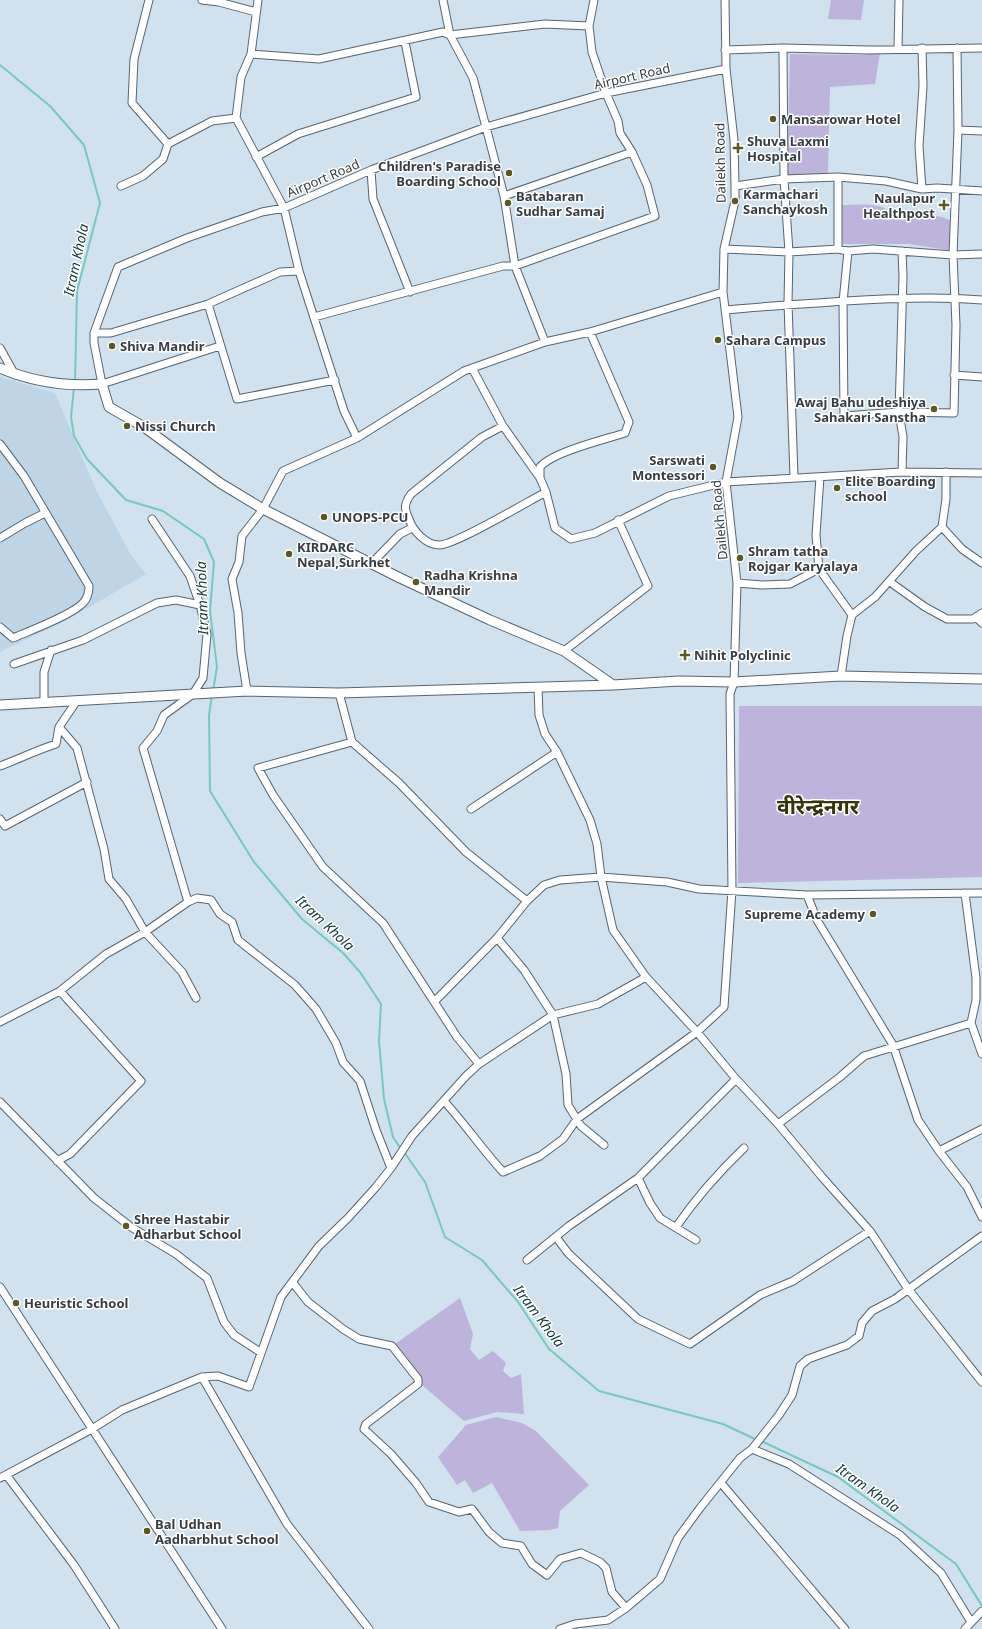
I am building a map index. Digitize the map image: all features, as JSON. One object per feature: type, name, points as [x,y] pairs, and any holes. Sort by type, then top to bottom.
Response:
[{"type":"street","points":[[149,0],[134,59],[132,103],[168,144]]},
{"type":"street","points":[[202,0],[219,2],[256,12]]},
{"type":"street","points":[[258,0],[251,54],[241,77],[236,118],[284,208],[299,271],[344,411],[357,438]]},
{"type":"street","points":[[443,0],[450,35],[473,78],[504,196],[514,266],[545,342]]},
{"type":"street","points":[[314,317],[503,266],[514,266],[655,216],[647,185],[632,152],[620,133],[618,121],[606,93],[592,52],[589,26],[594,0]]},
{"type":"street","name":"Dailekh Road","points":[[444,1101],[464,1123],[481,1147],[503,1172],[540,1156],[563,1139],[577,1119],[697,1032],[724,1007],[732,890],[730,694],[734,682],[737,583],[726,482],[738,417],[723,292],[724,249],[735,201],[734,140],[725,50],[725,0]]},
{"type":"street","points":[[898,49],[899,0]]},
{"type":"street","points":[[251,54],[319,59],[405,42],[443,32],[450,35],[545,24],[589,26]]},
{"type":"street","points":[[256,157],[298,134],[416,97],[405,42]]},
{"type":"street","points":[[725,50],[783,48],[853,50],[982,48]]},
{"type":"street","points":[[783,48],[784,179],[789,252],[788,304],[794,477]]},
{"type":"street","points":[[922,48],[923,86],[919,146],[922,189]]},
{"type":"street","points":[[848,251],[843,302],[844,416],[899,412],[954,413],[955,298],[953,255],[958,130],[957,48]]},
{"type":"street","name":"Airport Road","points":[[102,384],[94,333],[118,267],[187,238],[262,212],[284,208],[371,170],[486,127],[606,93],[726,69]]},
{"type":"street","points":[[121,186],[143,176],[163,159],[168,144],[212,121],[236,118]]},
{"type":"street","points":[[958,130],[982,131]]},
{"type":"street","points":[[504,196],[632,152]]},
{"type":"street","points":[[371,170],[373,199],[410,292]]},
{"type":"street","points":[[838,177],[838,249]]},
{"type":"street","points":[[735,186],[784,179],[838,177],[886,181],[922,189],[937,188],[982,191]]},
{"type":"street","points":[[724,249],[789,252],[838,249],[848,251],[873,249],[953,255],[982,254]]},
{"type":"street","points":[[902,251],[899,412],[903,437],[902,472]]},
{"type":"street","points":[[94,333],[111,333],[208,304],[280,272],[299,271]]},
{"type":"street","points":[[247,691],[241,653],[238,612],[232,579],[239,562],[242,536],[263,509],[282,471],[357,438],[464,371],[545,342],[590,332],[723,292]]},
{"type":"street","points":[[726,310],[788,304],[843,302],[902,297],[982,300]]},
{"type":"street","points":[[208,304],[237,399],[335,380]]},
{"type":"street","points":[[540,478],[540,467],[544,462],[556,456],[624,433],[629,422],[590,332]]},
{"type":"street","points":[[0,368],[15,375],[57,384],[102,384],[147,371],[220,346]]},
{"type":"street","points":[[0,348],[15,375]]},
{"type":"street","points":[[472,368],[503,426],[540,478],[546,492],[555,528],[571,539],[595,533],[618,520],[669,496],[726,482],[902,472],[982,473]]},
{"type":"street","points":[[954,375],[982,377]]},
{"type":"street","points":[[102,384],[110,407],[144,427],[220,483],[263,509],[490,620],[564,651],[613,685]]},
{"type":"street","points":[[503,426],[482,437],[411,494],[406,501],[404,508],[412,528],[431,544],[441,546],[458,539],[546,492]]},
{"type":"street","points":[[0,444],[24,476],[90,586],[89,595],[84,603],[76,609],[12,638],[0,627]]},
{"type":"street","points":[[841,676],[852,615],[875,598],[916,551],[942,527],[946,499],[946,472]]},
{"type":"street","points":[[820,477],[816,535],[819,569],[852,615]]},
{"type":"street","points":[[0,538],[45,513]]},
{"type":"street","points":[[152,519],[190,576],[200,605],[206,634],[203,678],[197,693],[164,715],[157,731],[143,748],[188,902]]},
{"type":"street","points":[[564,651],[648,586],[618,520]]},
{"type":"street","points":[[942,527],[962,549],[982,563]]},
{"type":"street","points":[[372,563],[400,534],[412,528]]},
{"type":"street","points":[[737,583],[762,585],[790,584],[819,569]]},
{"type":"street","points":[[890,582],[925,607],[947,619],[973,619],[979,615],[982,623]]},
{"type":"street","points":[[14,664],[83,640],[157,603],[176,600],[200,605]]},
{"type":"street","points":[[44,703],[44,672],[51,650]]},
{"type":"street","points":[[0,705],[76,702],[197,693],[247,691],[339,693],[613,685],[679,681],[734,682],[841,676],[982,679]]},
{"type":"street","points":[[538,687],[539,715],[546,734],[557,752],[590,820],[597,844],[601,877],[613,930],[646,977],[697,1032],[736,1079],[778,1124],[870,1231],[908,1289],[982,1382]]},
{"type":"street","points":[[339,693],[352,742],[399,783],[466,852],[527,900]]},
{"type":"street","points":[[0,766],[24,757],[35,750],[56,744],[59,727],[76,702]]},
{"type":"street","points":[[59,727],[77,748],[104,849],[109,879],[126,899],[145,932],[182,972],[196,998]]},
{"type":"street","points":[[352,742],[258,768],[273,795],[324,867],[383,923],[457,1036],[479,1064]]},
{"type":"street","points":[[471,809],[557,752]]},
{"type":"street","points":[[0,819],[5,826],[87,782]]},
{"type":"street","points":[[435,1001],[497,938],[527,900],[544,885],[560,880],[601,877],[667,882],[699,889],[807,895],[982,893]]},
{"type":"street","points":[[965,893],[978,965],[976,1000],[971,1023],[982,1054]]},
{"type":"street","points":[[807,895],[817,920],[893,1046],[918,1120],[967,1188],[982,1217]]},
{"type":"street","points":[[0,1022],[60,991],[106,954],[145,932],[188,902],[197,898],[211,900],[220,914],[232,922],[238,940],[295,985],[316,1010],[336,1043],[342,1062],[360,1081],[376,1130],[391,1168]]},
{"type":"street","points":[[497,938],[524,970],[553,1014],[566,1074],[568,1105],[581,1126],[604,1145]]},
{"type":"street","points":[[115,1629],[74,1565],[3,1477],[92,1429],[122,1410],[202,1376],[218,1376],[249,1388],[260,1352],[281,1297],[293,1283],[319,1246],[348,1218],[391,1168],[412,1136],[479,1064],[553,1014],[598,1004],[646,977]]},
{"type":"street","points":[[57,1161],[70,1154],[141,1081],[60,991]]},
{"type":"street","points":[[778,1124],[840,1077],[864,1056],[971,1023]]},
{"type":"street","points":[[527,1260],[556,1237],[638,1178],[736,1079]]},
{"type":"street","points":[[0,1102],[94,1198],[131,1227],[176,1254],[207,1278],[224,1322],[234,1335],[260,1352]]},
{"type":"street","points":[[939,1151],[982,1129]]},
{"type":"street","points":[[676,1227],[694,1199],[744,1148]]},
{"type":"street","points":[[638,1178],[650,1203],[660,1218],[696,1240]]},
{"type":"street","points":[[556,1237],[568,1253],[638,1318],[690,1344],[760,1295],[793,1281],[870,1231]]},
{"type":"street","points":[[560,1629],[575,1624],[608,1620],[626,1608],[660,1579],[678,1538],[740,1458],[752,1449],[770,1428],[792,1395],[800,1366],[808,1359],[846,1345],[859,1336],[862,1323],[872,1311],[891,1302],[982,1236]]},
{"type":"street","points":[[293,1283],[308,1302],[359,1339],[392,1346],[418,1379],[418,1384],[366,1424],[364,1429],[391,1454],[416,1482],[429,1502],[459,1512],[472,1509],[489,1532],[502,1543],[521,1546],[532,1564],[547,1575],[560,1559],[581,1553],[600,1562],[610,1577],[612,1592],[626,1608]]},
{"type":"street","points":[[0,1287],[222,1629]]},
{"type":"street","points":[[202,1376],[287,1524],[369,1629]]},
{"type":"street","points":[[752,1449],[789,1464],[900,1536],[941,1573],[973,1620]]},
{"type":"street","points":[[721,1483],[845,1629]]},
{"type":"street","points":[[965,1629],[982,1610]]},
{"type":"shaded area","points":[[831,0],[864,0],[861,20],[828,19]]},
{"type":"shaded area","points":[[880,53],[875,84],[830,87],[828,174],[787,175],[790,54],[863,55]]},
{"type":"shaded area","points":[[842,205],[872,205],[882,207],[894,214],[899,215],[945,218],[951,221],[952,225],[948,250],[909,244],[843,244],[840,238],[840,208]]},
{"type":"shaded area","points":[[0,377],[55,393],[96,490],[131,555],[146,574],[67,620],[0,652]]},
{"type":"shaded area","points":[[739,706],[982,706],[982,877],[738,883]]},
{"type":"shaded area","points":[[460,1298],[473,1334],[470,1349],[479,1360],[493,1351],[506,1363],[503,1371],[511,1378],[521,1374],[524,1414],[497,1412],[464,1421],[422,1385],[420,1378],[395,1344]]},
{"type":"shaded area","points":[[496,1417],[522,1423],[536,1431],[589,1485],[560,1511],[558,1528],[550,1530],[520,1531],[492,1483],[473,1493],[465,1480],[457,1485],[438,1457],[466,1425]]},
{"type":"waterway","name":"Itram Khola","points":[[0,65],[50,106],[84,145],[100,203],[77,291],[75,383]]},
{"type":"waterway","name":"Itram Khola","points":[[74,387],[71,417],[74,436],[87,459],[126,500],[163,511],[204,539],[214,562],[210,611],[217,667],[213,691]]},
{"type":"waterway","name":"Itram Khola","points":[[212,695],[209,715],[210,791],[254,862],[302,919],[343,953],[360,972],[381,1004],[379,1041],[384,1099],[393,1137],[401,1149]]},
{"type":"waterway","name":"Itram Khola","points":[[404,1152],[425,1182],[445,1237],[482,1260],[518,1302],[549,1349],[599,1391],[723,1424],[757,1440]]},
{"type":"waterway","name":"Itram Khola","points":[[761,1441],[838,1477],[956,1564],[982,1606]]},
{"type":"place","name":"Mansarowar Hotel","points":[[773,119]]},
{"type":"place","name":"Shuva Laxmi Hospital","points":[[738,148]]},
{"type":"place","name":"Children's Paradise Boarding School","points":[[509,173]]},
{"type":"place","name":"Karmachari Sanchaykosh","points":[[735,201]]},
{"type":"place","name":"Batabaran Sudhar Samaj","points":[[508,203]]},
{"type":"place","name":"Naulapur Healthpost","points":[[944,205]]},
{"type":"place","name":"Sahara Campus","points":[[718,340]]},
{"type":"place","name":"Shiva Mandir","points":[[112,346]]},
{"type":"place","name":"Awaj Bahu udeshiya Sahakari Sanstha","points":[[934,409]]},
{"type":"place","name":"Nissi Church","points":[[127,426]]},
{"type":"place","name":"Sarswati Montessori","points":[[713,467]]},
{"type":"place","name":"Elite Boarding school","points":[[837,488]]},
{"type":"place","name":"UNOPS-PCU","points":[[324,517]]},
{"type":"place","name":"KIRDARC Nepal,Surkhet","points":[[289,554]]},
{"type":"place","name":"Shram tatha Rojgar Karyalaya","points":[[740,558]]},
{"type":"place","name":"Radha Krishna Mandir","points":[[416,582]]},
{"type":"place","name":"Nihit Polyclinic","points":[[685,655]]},
{"type":"place","name":"Supreme Academy","points":[[873,914]]},
{"type":"place","name":"Shree Hastabir Adharbut School","points":[[126,1226]]},
{"type":"place","name":"Heuristic School","points":[[16,1303]]},
{"type":"place","name":"Bal Udhan Aadharbhut School","points":[[147,1531]]},
{"type":"district","name":"वीरेन्द्रनगर","points":[[818,807]]}]
